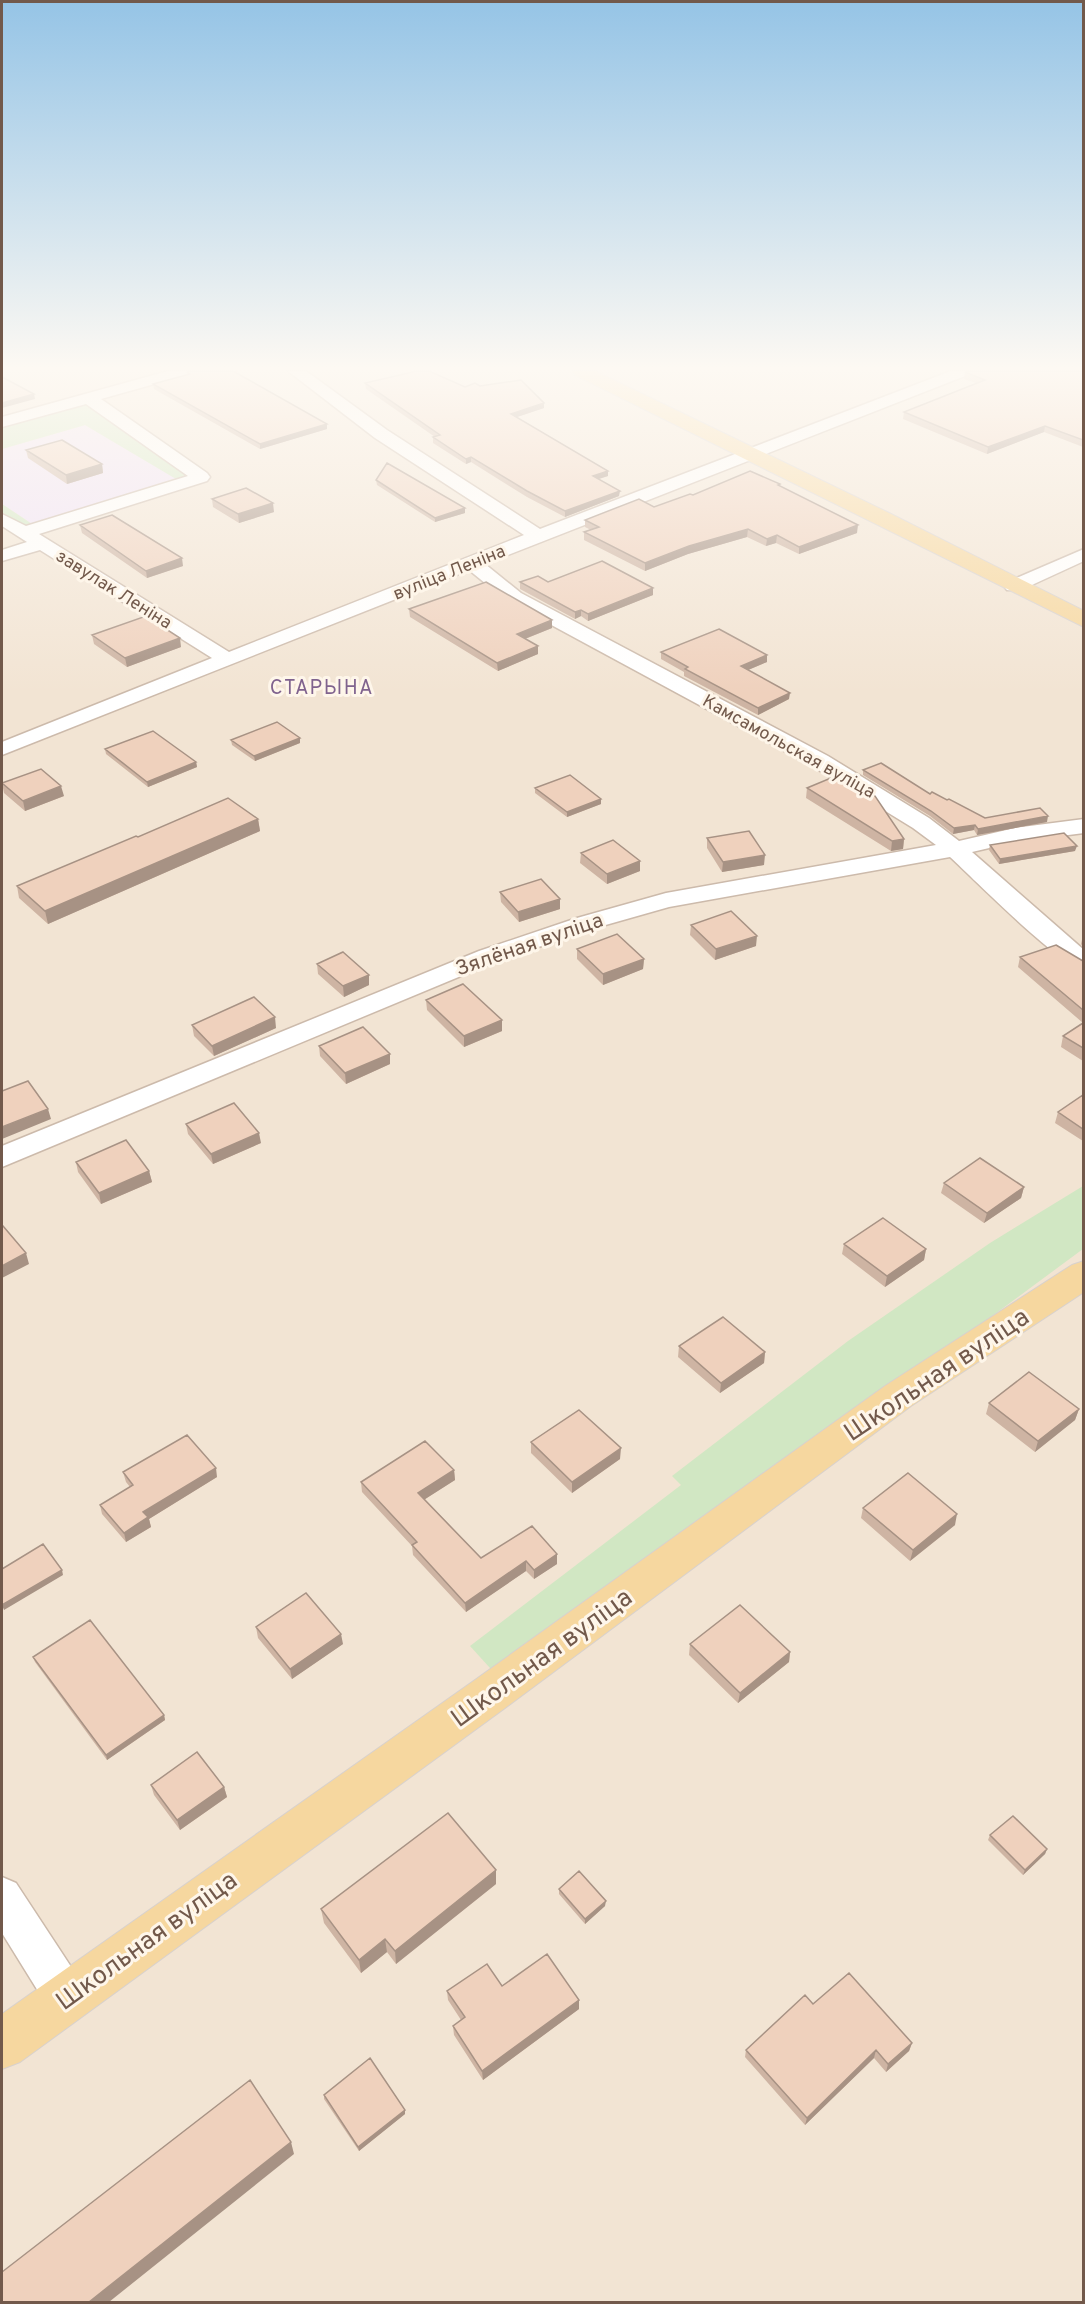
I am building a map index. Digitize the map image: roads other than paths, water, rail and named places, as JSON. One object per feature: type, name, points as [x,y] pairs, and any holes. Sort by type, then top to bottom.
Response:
[{"type":"main road","points":[[803,479],[1083,620]]},
{"type":"main road","name":"Школьная вуліца","points":[[2,2044],[490,1694],[898,1396],[1083,1274]]},
{"type":"street","points":[[23,533],[196,479]]},
{"type":"street","points":[[450,479],[538,536]]},
{"type":"street","name":"вуліца Леніна","points":[[2,749],[689,479]]},
{"type":"street","name":"завулак Леніна","points":[[2,519],[227,659]]},
{"type":"street","points":[[2,556],[41,544]]},
{"type":"street","points":[[1014,586],[1083,554]]},
{"type":"street","name":"Камсамольская вуліца","points":[[472,563],[514,597],[820,761],[921,823],[955,849],[1083,963]]},
{"type":"street","name":"Зялёная вуліца","points":[[2,1157],[488,957],[586,923],[666,900],[955,849],[1015,834],[1083,826]]},
{"type":"street","points":[[2,1897],[66,1997]]},
{"type":"district","name":"СТАРЫНА","points":[[322,687]]}]
